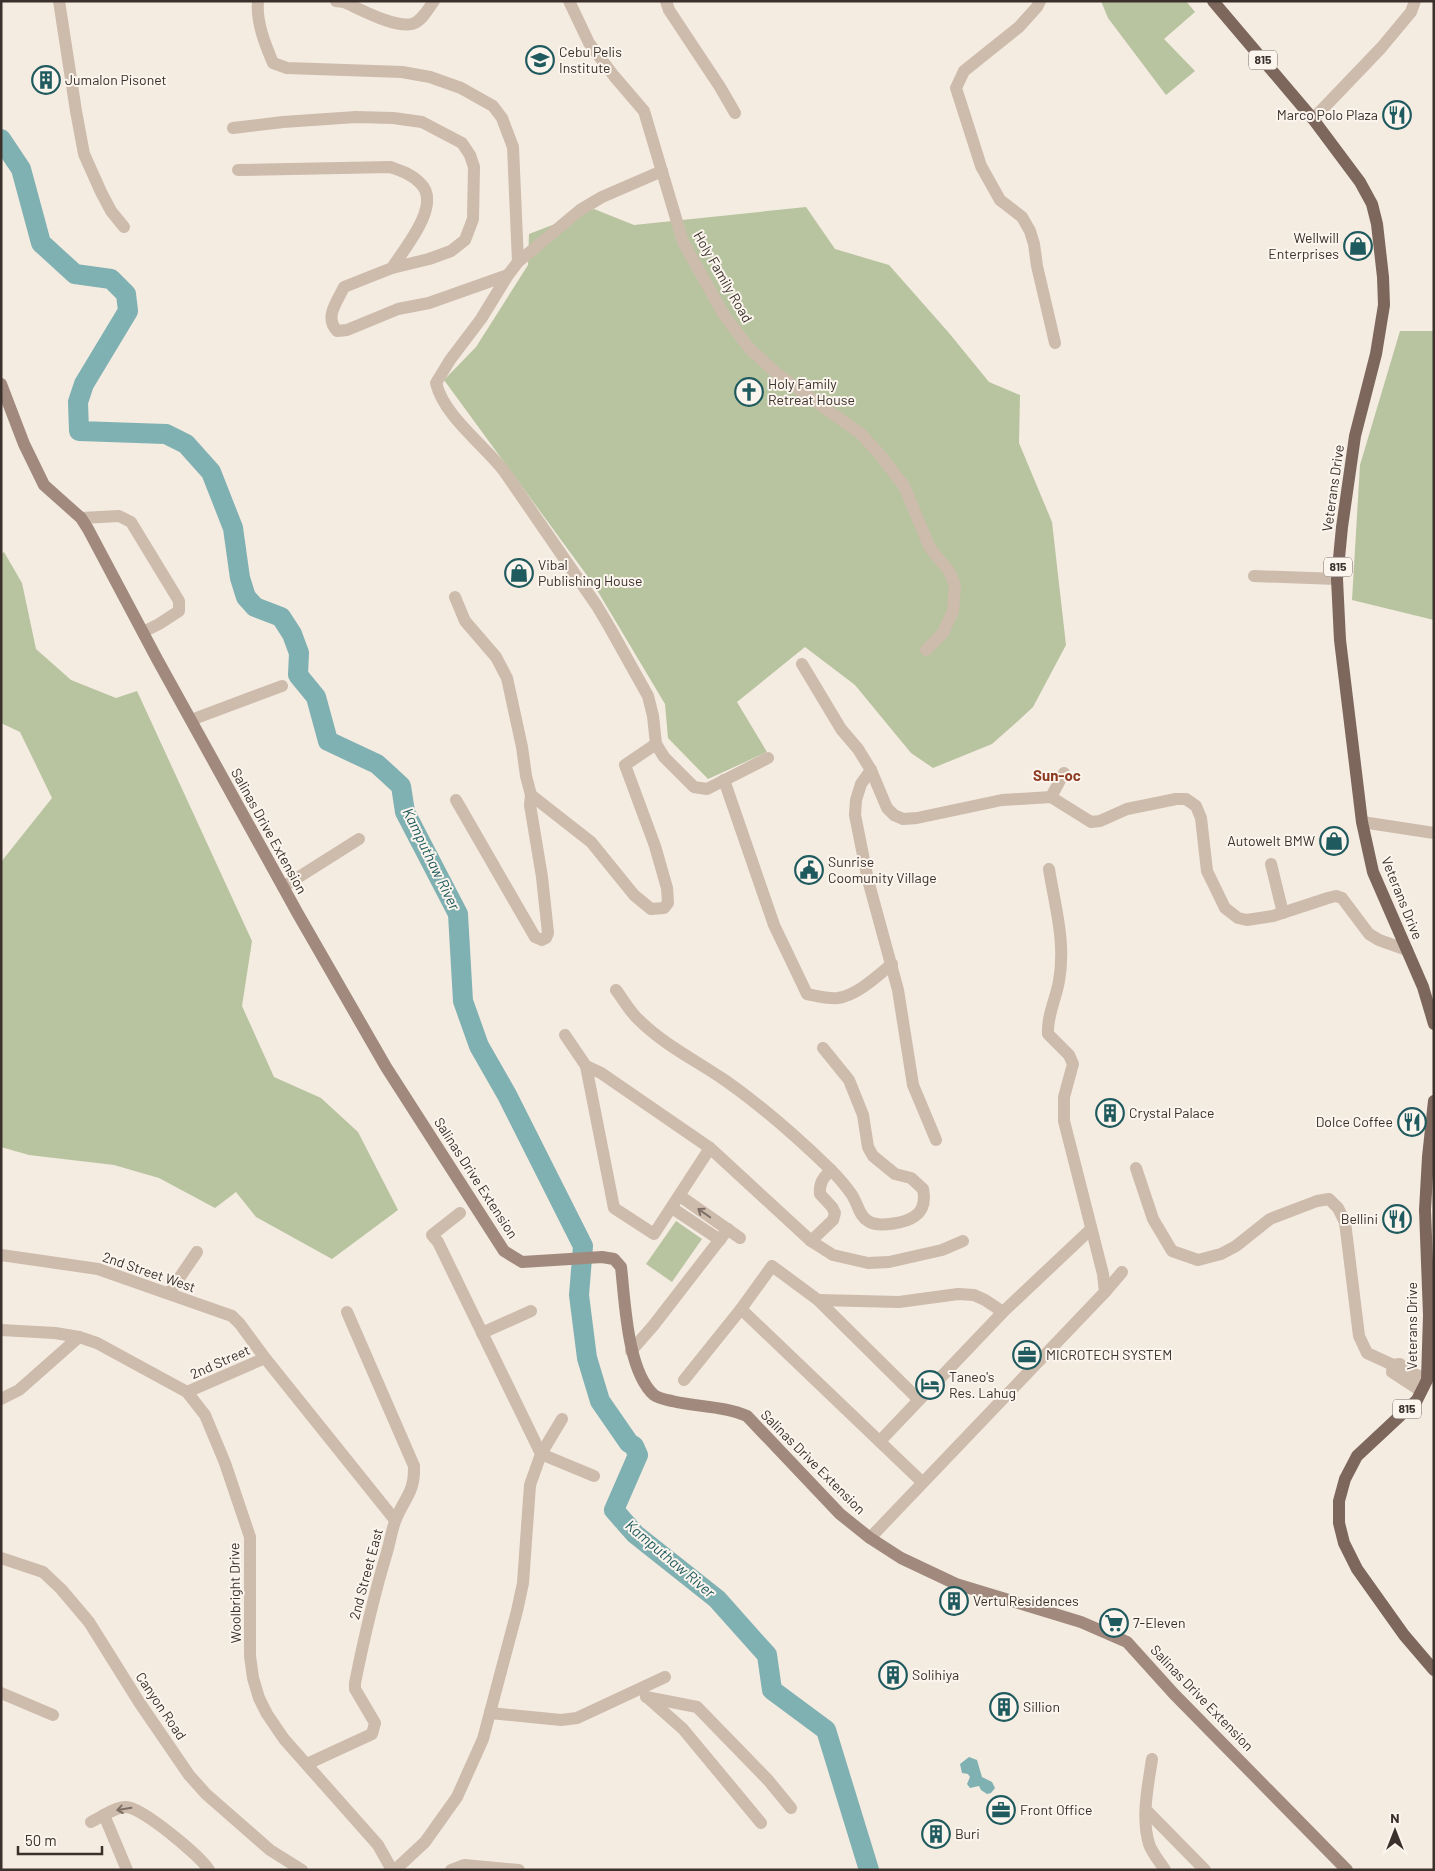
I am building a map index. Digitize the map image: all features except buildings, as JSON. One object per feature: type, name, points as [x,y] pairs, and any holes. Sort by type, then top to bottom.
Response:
[{"type":"main road","name":"Veterans Drive","points":[[1213,1],[1313,119],[1360,182],[1372,204],[1377,224],[1384,278],[1384,305],[1376,354],[1355,436],[1348,476],[1337,579],[1340,640],[1362,822],[1373,872],[1424,987],[1434,1024]]},
{"type":"main road","name":"Veterans Drive","points":[[1424,1386],[1429,1315],[1430,1194],[1428,1157],[1434,1101]]},
{"type":"main road","name":"815","points":[[1424,1386],[1417,1400],[1357,1456],[1345,1479],[1339,1501],[1339,1523],[1344,1543],[1357,1569],[1404,1635],[1434,1670]]},
{"type":"street","points":[[59,1],[84,154],[111,211],[124,227]]},
{"type":"street","points":[[258,1],[257,8],[264,38],[273,63],[287,68],[402,72],[430,77],[461,88],[493,106],[502,118],[513,147],[518,262]]},
{"type":"street","points":[[336,1],[344,2],[400,24],[412,24],[421,18],[434,1]]},
{"type":"street","points":[[666,1],[735,113]]},
{"type":"street","points":[[1040,1],[1019,27],[964,71],[956,88],[981,166],[1000,200],[1022,217],[1030,230],[1055,343]]},
{"type":"street","points":[[1313,119],[1381,48],[1411,12],[1415,1]]},
{"type":"street","name":"Holy Family Road","points":[[572,3],[589,43],[644,111],[683,242],[724,314],[749,348],[776,373],[862,434],[904,486],[930,548],[949,571],[955,585],[953,611],[943,633],[926,650]]},
{"type":"street","points":[[233,128],[283,122],[356,117],[393,118],[422,122],[462,143],[470,155],[474,167],[473,219],[465,240],[451,251],[429,259],[392,268],[344,287],[330,316],[332,326],[338,331],[347,330],[398,309],[430,303],[508,275]]},
{"type":"street","points":[[238,170],[390,167],[407,173],[422,184],[428,198],[426,212],[417,230],[392,268]]},
{"type":"street","points":[[662,171],[602,197],[580,210],[518,262],[436,383],[438,394],[471,437],[491,454],[504,471],[597,606],[648,696],[653,716],[656,744],[664,756],[694,787],[706,789],[768,758]]},
{"type":"street","name":"Salinas Drive Extension","points":[[1,384],[24,444],[44,485],[81,518],[283,888],[386,1066],[504,1251],[522,1262],[602,1257],[614,1259],[621,1267],[631,1351],[645,1383],[655,1396],[737,1412],[747,1416],[840,1514],[870,1538],[901,1558],[956,1584],[1081,1622],[1126,1642],[1174,1694],[1347,1870]]},
{"type":"street","points":[[81,518],[119,516],[131,522],[179,601],[179,611],[160,624],[143,632]]},
{"type":"street","points":[[1254,576],[1337,579]]},
{"type":"street","points":[[455,597],[466,621],[496,657],[507,678],[530,795],[542,877],[548,933],[546,938],[542,940],[535,937],[456,800]]},
{"type":"street","points":[[802,664],[841,729],[858,749],[871,770],[887,808],[894,815],[903,819],[917,818],[1002,800],[1051,797],[1091,822],[1100,821],[1127,809],[1176,799],[1186,799],[1196,806],[1201,818],[1206,871],[1225,908],[1242,920],[1283,913],[1339,896],[1369,934],[1379,940],[1407,950]]},
{"type":"street","points":[[191,720],[282,686]]},
{"type":"street","points":[[530,795],[590,842],[634,895],[651,909],[664,908],[668,903],[667,888],[655,846],[625,764],[656,744]]},
{"type":"street","points":[[871,770],[861,784],[856,800],[855,815],[868,880],[898,990],[913,1085],[936,1140]]},
{"type":"street","points":[[1051,797],[1064,773]]},
{"type":"street","points":[[724,780],[774,925],[807,994],[840,998],[860,989],[892,964]]},
{"type":"street","points":[[1362,822],[1434,833]]},
{"type":"street","points":[[283,888],[359,839]]},
{"type":"street","points":[[1271,864],[1283,913]]},
{"type":"street","points":[[1049,869],[1062,933],[1059,981],[1048,1023],[1048,1034],[1069,1055],[1073,1064],[1064,1097],[1064,1120],[1105,1292]]},
{"type":"street","points":[[616,990],[638,1020],[681,1053],[726,1080],[765,1110],[831,1170],[854,1198],[861,1214],[868,1222],[880,1224],[896,1223],[915,1216],[923,1206],[925,1197],[923,1189],[910,1178],[895,1174],[873,1156],[868,1147],[863,1115],[850,1080],[823,1048]]},
{"type":"street","points":[[565,1035],[586,1066],[614,1208],[654,1234],[710,1148]]},
{"type":"street","points":[[586,1066],[601,1073],[710,1148],[811,1241],[833,1255],[868,1263],[889,1262],[942,1250],[963,1241]]},
{"type":"street","points":[[1136,1168],[1153,1219],[1172,1250],[1198,1260],[1221,1254],[1236,1246],[1270,1219],[1317,1201],[1329,1199],[1338,1208],[1345,1222],[1359,1336],[1367,1353],[1393,1364],[1392,1372],[1424,1386]]},
{"type":"street","points":[[811,1241],[833,1220],[835,1214],[832,1207],[820,1194],[819,1186],[831,1170]]},
{"type":"street","points":[[680,1196],[740,1238]]},
{"type":"street","points":[[672,1208],[720,1240]]},
{"type":"street","points":[[460,1212],[432,1235],[438,1242],[540,1454],[594,1476]]},
{"type":"street","points":[[880,1441],[1003,1312],[1090,1228]]},
{"type":"street","points":[[631,1351],[653,1326],[728,1229]]},
{"type":"street","points":[[169,1293],[198,1252]]},
{"type":"street","name":"2nd Street West","points":[[1,1255],[98,1269],[232,1316],[265,1358]]},
{"type":"street","points":[[684,1380],[741,1309],[772,1266],[818,1300],[919,1400]]},
{"type":"street","points":[[870,1538],[1122,1272]]},
{"type":"street","points":[[818,1300],[898,1302],[958,1294],[974,1295],[1003,1312]]},
{"type":"street","points":[[741,1309],[922,1482]]},
{"type":"street","points":[[482,1333],[531,1310]]},
{"type":"street","points":[[347,1312],[414,1466],[412,1489],[395,1520]]},
{"type":"street","name":"Woolbright Drive","points":[[1,1330],[55,1332],[96,1343],[187,1392],[205,1415],[241,1506],[250,1537],[250,1656],[255,1684],[267,1714],[284,1739],[378,1845],[393,1870]]},
{"type":"street","points":[[1,1399],[18,1390],[79,1337]]},
{"type":"street","name":"2nd Street","points":[[187,1392],[265,1358]]},
{"type":"street","name":"2nd Street East","points":[[265,1358],[395,1520],[373,1598],[355,1682],[355,1689],[375,1723],[372,1734],[307,1764]]},
{"type":"street","points":[[393,1870],[425,1842],[457,1798],[483,1739],[523,1583],[530,1485],[540,1454],[562,1419]]},
{"type":"street","name":"Canyon Road","points":[[1,1558],[43,1572],[61,1589],[89,1622],[139,1702],[189,1775],[206,1794],[270,1850],[302,1870]]},
{"type":"street","points":[[490,1713],[561,1720],[577,1718],[644,1692],[665,1677]]},
{"type":"street","points":[[644,1692],[698,1706],[768,1780],[791,1808]]},
{"type":"street","points":[[644,1692],[683,1729],[761,1823]]},
{"type":"street","points":[[1,1693],[53,1714]]},
{"type":"street","points":[[1152,1759],[1146,1810],[1149,1846],[1165,1870]]},
{"type":"street","points":[[91,1822],[124,1807],[134,1808],[144,1813],[193,1853],[209,1870]]},
{"type":"street","points":[[1146,1810],[1205,1870]]},
{"type":"street","points":[[104,1815],[127,1870]]},
{"type":"street","points":[[451,1870],[464,1865],[519,1870]]},
{"type":"green space","points":[[1101,1],[1186,1],[1195,12],[1164,39],[1195,71],[1166,95],[1108,18]]},
{"type":"green space","points":[[806,207],[835,249],[889,265],[989,382],[1020,395],[1019,443],[1052,522],[1066,645],[1033,707],[1018,721],[992,744],[933,768],[911,753],[855,685],[805,647],[737,702],[767,752],[708,779],[668,738],[665,704],[594,585],[444,380],[476,347],[528,265],[529,234],[594,209],[634,225]]},
{"type":"green space","points":[[1400,331],[1434,331],[1434,620],[1352,600],[1360,465]]},
{"type":"green space","points":[[4,552],[22,583],[36,649],[71,680],[116,698],[137,691],[252,941],[242,1006],[274,1077],[321,1098],[358,1132],[398,1210],[332,1259],[256,1217],[236,1192],[215,1208],[159,1178],[114,1165],[29,1155],[1,1147],[1,862],[52,798],[20,732],[1,723],[1,554]]},
{"type":"green space","points":[[676,1221],[702,1239],[672,1282],[646,1264]]},
{"type":"water","points":[[969,1757],[977,1760],[982,1777],[992,1782],[995,1788],[991,1793],[987,1794],[979,1786],[970,1788],[967,1784],[970,1777],[968,1774],[962,1773],[960,1764]]},
{"type":"waterway","name":"Kamputhaw River","points":[[1,139],[21,169],[41,243],[75,274],[111,279],[126,294],[128,311],[84,384],[78,402],[79,431],[166,434],[186,444],[211,472],[233,528],[240,578],[246,597],[255,607],[281,617],[292,634],[299,653],[298,675],[316,697],[328,741],[377,764],[401,786],[405,812],[458,914],[463,1001],[479,1046],[507,1095],[583,1246],[579,1295],[587,1358],[600,1401],[629,1443],[634,1446],[638,1455],[614,1510],[635,1534],[717,1599],[767,1655],[772,1690],[826,1730],[869,1870]]},
{"type":"place","name":"Cebu Pelis Institute","points":[[540,60]]},
{"type":"place","name":"Jumalon Pisonet","points":[[46,80]]},
{"type":"place","name":"Marco Polo Plaza","points":[[1397,115]]},
{"type":"place","name":"Wellwill Enterprises","points":[[1358,246]]},
{"type":"place","name":"Holy Family Retreat House","points":[[749,392]]},
{"type":"place","name":"Vibal Publishing House","points":[[519,573]]},
{"type":"place","name":"Autowelt BMW","points":[[1334,841]]},
{"type":"place","name":"Sunrise Coomunity Village","points":[[809,870]]},
{"type":"place","name":"Crystal Palace","points":[[1110,1113]]},
{"type":"place","name":"Dolce Coffee","points":[[1412,1122]]},
{"type":"place","name":"Bellini","points":[[1397,1219]]},
{"type":"place","name":"MICROTECH SYSTEM","points":[[1027,1355]]},
{"type":"place","name":"Taneo's Res. Lahug","points":[[930,1385]]},
{"type":"place","name":"Vertu Residences","points":[[954,1601]]},
{"type":"place","name":"7-Eleven","points":[[1114,1623]]},
{"type":"place","name":"Solihiya","points":[[893,1675]]},
{"type":"place","name":"Sillion","points":[[1004,1707]]},
{"type":"place","name":"Front Office","points":[[1001,1810]]},
{"type":"place","name":"Buri","points":[[936,1834]]},
{"type":"district","name":"Sun-oc","points":[[1057,776]]}]
